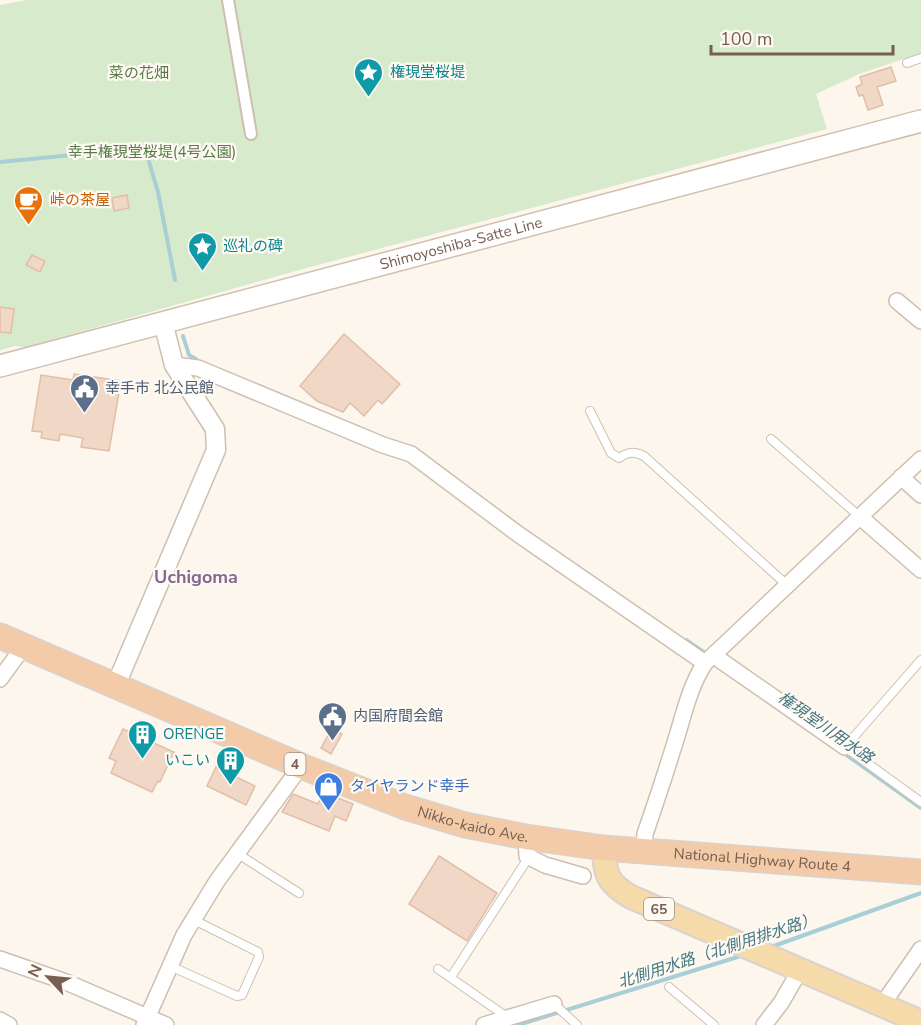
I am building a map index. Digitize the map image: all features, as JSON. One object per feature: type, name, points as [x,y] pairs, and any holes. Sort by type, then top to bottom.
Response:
[{"type":"highway","name":"Nikko-kaido Ave.","points":[[0,636],[301,766],[439,818],[527,847],[604,848]]},
{"type":"highway","name":"National Highway Route 4","points":[[604,848],[921,872]]},
{"type":"main road","name":"Shimoyoshiba-Satte Line","points":[[0,366],[921,121]]},
{"type":"main road","name":"65","points":[[604,848],[606,873],[610,883],[631,897],[921,1022]]},
{"type":"street","points":[[228,0],[251,134]]},
{"type":"street","points":[[897,301],[921,321]]},
{"type":"street","points":[[115,687],[216,450],[215,429],[174,365],[164,322]]},
{"type":"street","points":[[174,365],[198,368],[383,445],[411,454],[518,534],[710,658],[720,660],[845,747]]},
{"type":"street","points":[[644,850],[645,834],[696,677],[710,658],[921,459]]},
{"type":"street","points":[[901,477],[921,495]]},
{"type":"street","points":[[859,516],[921,570]]},
{"type":"street","points":[[0,679],[24,646]]},
{"type":"street","points":[[145,1021],[170,966],[216,881],[301,766]]},
{"type":"street","points":[[527,847],[544,865],[583,876]]},
{"type":"street","points":[[882,1005],[921,949]]},
{"type":"street","points":[[0,959],[66,982],[145,1021],[166,1025]]},
{"type":"street","points":[[764,1025],[781,1003],[800,970]]},
{"type":"street","points":[[484,1025],[559,1009]]},
{"type":"street","points":[[0,1020],[9,1025]]},
{"type":"lane","points":[[907,63],[921,58]]},
{"type":"lane","points":[[590,411],[611,453],[619,458],[627,453],[636,452],[644,456],[787,585]]},
{"type":"lane","points":[[771,438],[859,516]]},
{"type":"lane","points":[[921,660],[845,747],[921,802]]},
{"type":"lane","points":[[451,978],[525,863],[527,847]]},
{"type":"lane","points":[[238,854],[299,893]]},
{"type":"lane","points":[[170,966],[237,996],[243,995],[260,957],[258,952],[194,920]]},
{"type":"lane","points":[[438,969],[509,1018]]},
{"type":"lane","points":[[669,987],[714,1025]]},
{"type":"lane","points":[[559,1009],[577,1025]]},
{"type":"green space","name":"幸手権現堂桜堤(4号公園)","points":[[27,0],[921,0],[921,53],[859,74],[816,94],[827,129],[303,269],[26,347],[15,346],[0,350],[0,5]]},
{"type":"building","points":[[891,67],[896,81],[877,87],[883,105],[868,110],[863,95],[859,96],[856,87],[862,84],[860,77]]},
{"type":"building","points":[[127,195],[129,208],[114,211],[112,198]]},
{"type":"building","points":[[32,255],[45,261],[40,272],[26,265]]},
{"type":"building","points":[[0,307],[14,309],[11,333],[0,332]]},
{"type":"building","points":[[344,334],[400,384],[382,404],[378,400],[364,416],[350,403],[343,412],[317,401],[300,386]]},
{"type":"building","points":[[74,374],[121,381],[109,451],[81,447],[83,438],[60,434],[59,441],[41,438],[42,432],[32,431],[41,375],[73,380]]},
{"type":"building","name":"内国府間会館","points":[[332,728],[342,734],[331,754],[321,748]]},
{"type":"building","name":"ORENGE","points":[[123,729],[174,752],[160,782],[158,781],[152,792],[111,773],[116,761],[109,758]]},
{"type":"building","name":"いこい","points":[[216,767],[255,786],[246,805],[207,786]]},
{"type":"building","points":[[323,792],[353,804],[346,821],[335,816],[329,831],[282,812],[293,794],[318,804]]},
{"type":"building","points":[[439,856],[497,893],[467,941],[409,904]]},
{"type":"waterway","name":"権現堂川用水路","points":[[0,162],[145,148],[158,192],[175,280]]},
{"type":"waterway","name":"権現堂川用水路","points":[[183,336],[189,355],[196,359]]},
{"type":"waterway","name":"権現堂川用水路","points":[[686,640],[705,653]]},
{"type":"waterway","name":"権現堂川用水路","points":[[841,751],[921,808]]},
{"type":"waterway","name":"北側用水路（北側用排水路）","points":[[771,947],[921,893]]},
{"type":"waterway","name":"北側用水路（北側用排水路）","points":[[518,1025],[744,955]]},
{"type":"place","name":"権現堂桜堤","points":[[369,98]]},
{"type":"place","name":"峠の茶屋","points":[[29,226]]},
{"type":"place","name":"巡礼の碑","points":[[202,272]]},
{"type":"place","name":"幸手市 北公民館","points":[[84,414]]},
{"type":"place","name":"内国府間会館","points":[[332,742]]},
{"type":"place","name":"ORENGE","points":[[142,760]]},
{"type":"place","name":"いこい","points":[[231,786]]},
{"type":"place","name":"タイヤランド幸手","points":[[329,812]]},
{"type":"district","name":"Uchigoma","points":[[196,577]]},
{"type":"park label","name":"菜の花畑","points":[[139,73]]}]
